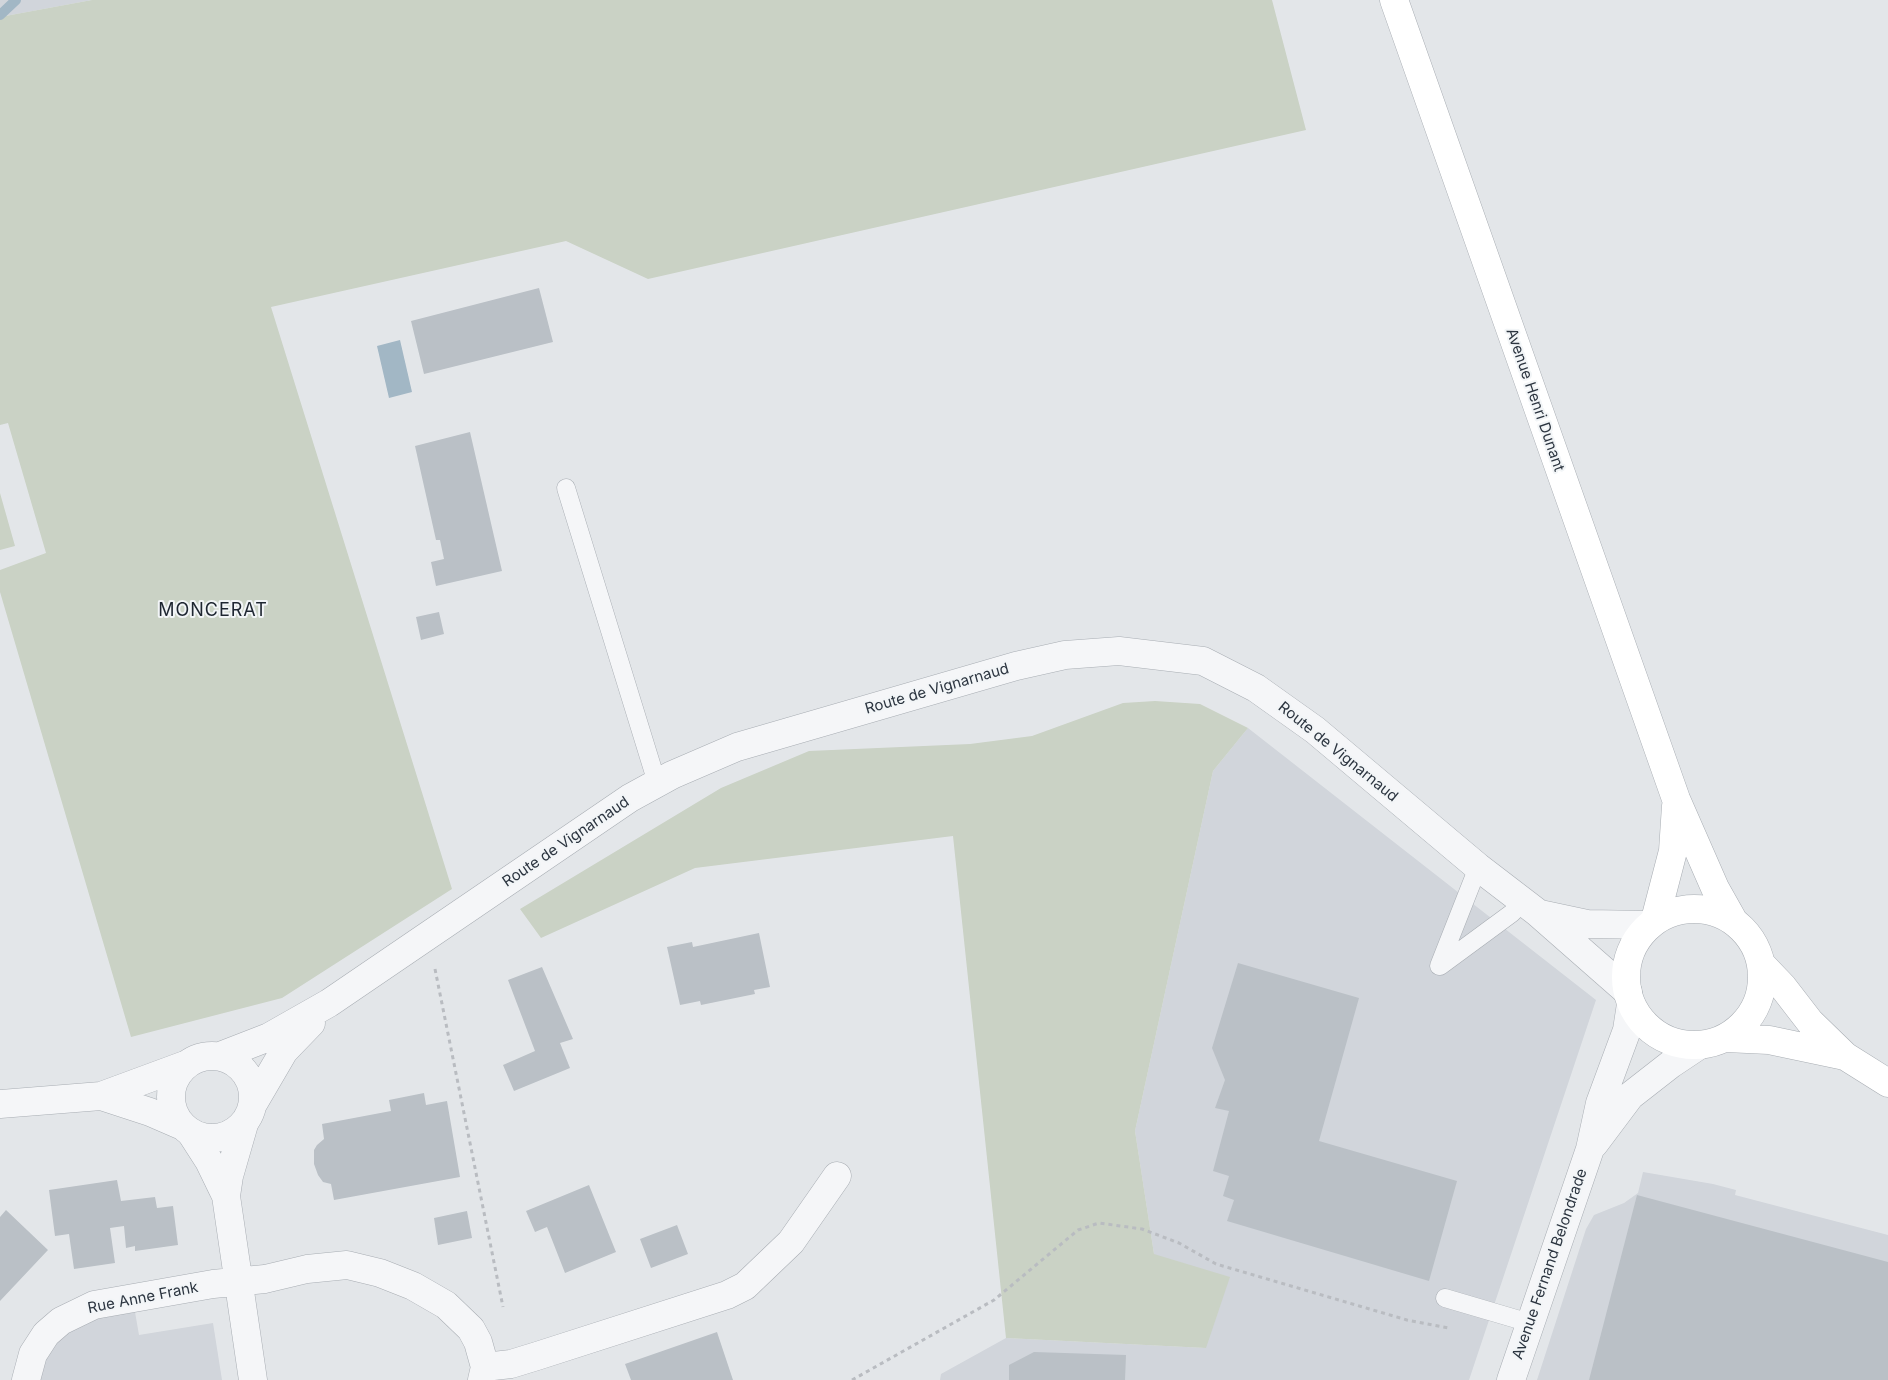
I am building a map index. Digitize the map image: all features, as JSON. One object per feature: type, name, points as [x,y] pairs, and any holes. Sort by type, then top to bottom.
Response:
[{"type":"main road","name":"Avenue Henri Dunant","points":[[1394,0],[1676,799],[1715,888],[1733,920]]},
{"type":"main road","name":"Avenue Henri Dunant","points":[[1653,923],[1673,851],[1676,799]]},
{"type":"main road","points":[[1686,909],[1702,909],[1718,913],[1733,920],[1753,942],[1762,965],[1761,994],[1748,1020],[1726,1038],[1698,1046],[1677,1044],[1658,1036],[1642,1022],[1630,998],[1627,968],[1634,944],[1653,923],[1670,913],[1686,909]]},
{"type":"main road","points":[[1762,965],[1783,986],[1810,1022],[1845,1056],[1888,1083]]},
{"type":"main road","points":[[1726,1038],[1769,1040],[1845,1056]]},
{"type":"street","name":"Route de Vignarnaud","points":[[220,1056],[269,1037],[329,1003],[630,798],[672,775],[737,747],[1006,669],[1065,655],[1119,651],[1203,661],[1256,688],[1315,730],[1478,867],[1531,908],[1630,998]]},
{"type":"street","name":"Route de Vignarnaud","points":[[1531,908],[1588,924],[1653,923]]},
{"type":"street","name":"Avenue Fernand Belondrade","points":[[1510,1380],[1590,1149],[1600,1103],[1627,1030],[1630,998]]},
{"type":"street","name":"Route de Vignarnaud","points":[[248,1114],[284,1051],[329,1003]]},
{"type":"street","name":"Avenue Fernand Belondrade","points":[[1590,1149],[1630,1096],[1698,1046]]},
{"type":"street","points":[[0,1104],[101,1096],[133,1082],[207,1056],[220,1056],[231,1060],[242,1068],[251,1085],[248,1114],[229,1176],[226,1196],[253,1380]]},
{"type":"street","points":[[185,1065],[176,1075],[171,1087],[170,1100],[173,1114],[209,1161],[226,1196]]},
{"type":"street","points":[[101,1096],[150,1112],[202,1138],[225,1137],[235,1132],[248,1114]]},
{"type":"street","points":[[483,1374],[727,1295],[745,1286],[791,1242],[837,1176]]},
{"type":"street","name":"Rue Anne Frank","points":[[26,1380],[33,1354],[46,1334],[61,1320],[94,1305],[213,1284],[266,1278],[307,1269],[347,1265],[380,1273],[413,1286],[446,1306],[471,1329],[478,1342],[483,1374]]},
{"type":"lane","points":[[566,488],[657,783]]},
{"type":"lane","points":[[1478,867],[1439,966],[1512,913],[1531,908]]},
{"type":"lane","points":[[1445,1298],[1530,1323]]},
{"type":"path","points":[[429,936],[503,1307]]},
{"type":"path","points":[[852,1380],[994,1300],[1078,1230],[1099,1223],[1142,1229],[1179,1243],[1216,1264],[1407,1320],[1453,1328]]},
{"type":"shaded area","points":[[0,0],[92,0],[0,17]]},
{"type":"shaded area","points":[[92,0],[1272,0],[1306,130],[648,279],[566,241],[271,307],[452,889],[282,998],[131,1037],[0,592],[0,570],[46,553],[8,423],[0,425],[0,17]]},
{"type":"shaded area","points":[[0,493],[15,546],[0,550]]},
{"type":"shaded area","points":[[1155,701],[1200,704],[1248,728],[1213,771],[1135,1131],[1154,1254],[1230,1277],[1206,1348],[1006,1338],[953,836],[695,868],[541,938],[520,909],[721,788],[809,751],[970,744],[1032,736],[1123,703]]},
{"type":"shaded area","points":[[1248,728],[1596,1000],[1469,1380],[940,1380],[941,1374],[1006,1338],[1206,1348],[1154,1254],[1135,1131],[1213,771]]},
{"type":"shaded area","points":[[1643,1172],[1713,1184],[1736,1190],[1735,1195],[1888,1235],[1888,1380],[1537,1380],[1586,1229],[1594,1215],[1624,1203],[1638,1193]]},
{"type":"shaded area","points":[[135,1312],[139,1335],[213,1323],[222,1380],[38,1380],[40,1370],[57,1341],[77,1327],[97,1317]]},
{"type":"water","points":[[400,340],[412,392],[389,398],[377,346]]},
{"type":"building","points":[[539,288],[553,342],[424,374],[411,321]]},
{"type":"building","points":[[470,432],[502,571],[436,586],[431,562],[444,559],[440,540],[436,540],[415,446]]},
{"type":"building","points":[[439,612],[444,634],[421,640],[416,617]]},
{"type":"building","points":[[759,933],[770,987],[754,990],[755,994],[701,1005],[700,1001],[680,1005],[667,947],[692,942],[693,947]]},
{"type":"building","points":[[1238,963],[1359,998],[1319,1141],[1457,1181],[1429,1281],[1227,1221],[1234,1200],[1223,1196],[1229,1176],[1213,1171],[1229,1111],[1215,1108],[1225,1080],[1212,1048]]},
{"type":"building","points":[[542,967],[573,1039],[560,1043],[570,1068],[514,1091],[503,1065],[535,1051],[508,980]]},
{"type":"building","points":[[424,1093],[426,1105],[447,1101],[460,1177],[334,1200],[331,1184],[323,1182],[314,1164],[314,1150],[324,1139],[322,1124],[391,1111],[389,1100]]},
{"type":"building","points":[[117,1180],[121,1201],[155,1197],[157,1208],[173,1206],[178,1245],[135,1251],[135,1246],[126,1248],[124,1226],[110,1228],[115,1263],[74,1269],[69,1234],[55,1236],[49,1190]]},
{"type":"building","points":[[589,1185],[616,1252],[565,1273],[547,1227],[535,1232],[526,1211]]},
{"type":"building","points":[[1637,1195],[1888,1262],[1888,1380],[1589,1380]]},
{"type":"building","points":[[6,1210],[48,1250],[0,1301],[0,1217]]},
{"type":"building","points":[[467,1211],[472,1238],[438,1245],[434,1218]]},
{"type":"building","points":[[677,1225],[688,1254],[651,1268],[640,1239]]},
{"type":"building","points":[[717,1332],[733,1380],[631,1380],[625,1364]]},
{"type":"building","points":[[1034,1352],[1126,1355],[1125,1380],[1009,1380],[1009,1365]]},
{"type":"waterway","points":[[0,15],[16,0]]},
{"type":"district","name":"MONCERAT","points":[[213,611]]}]
